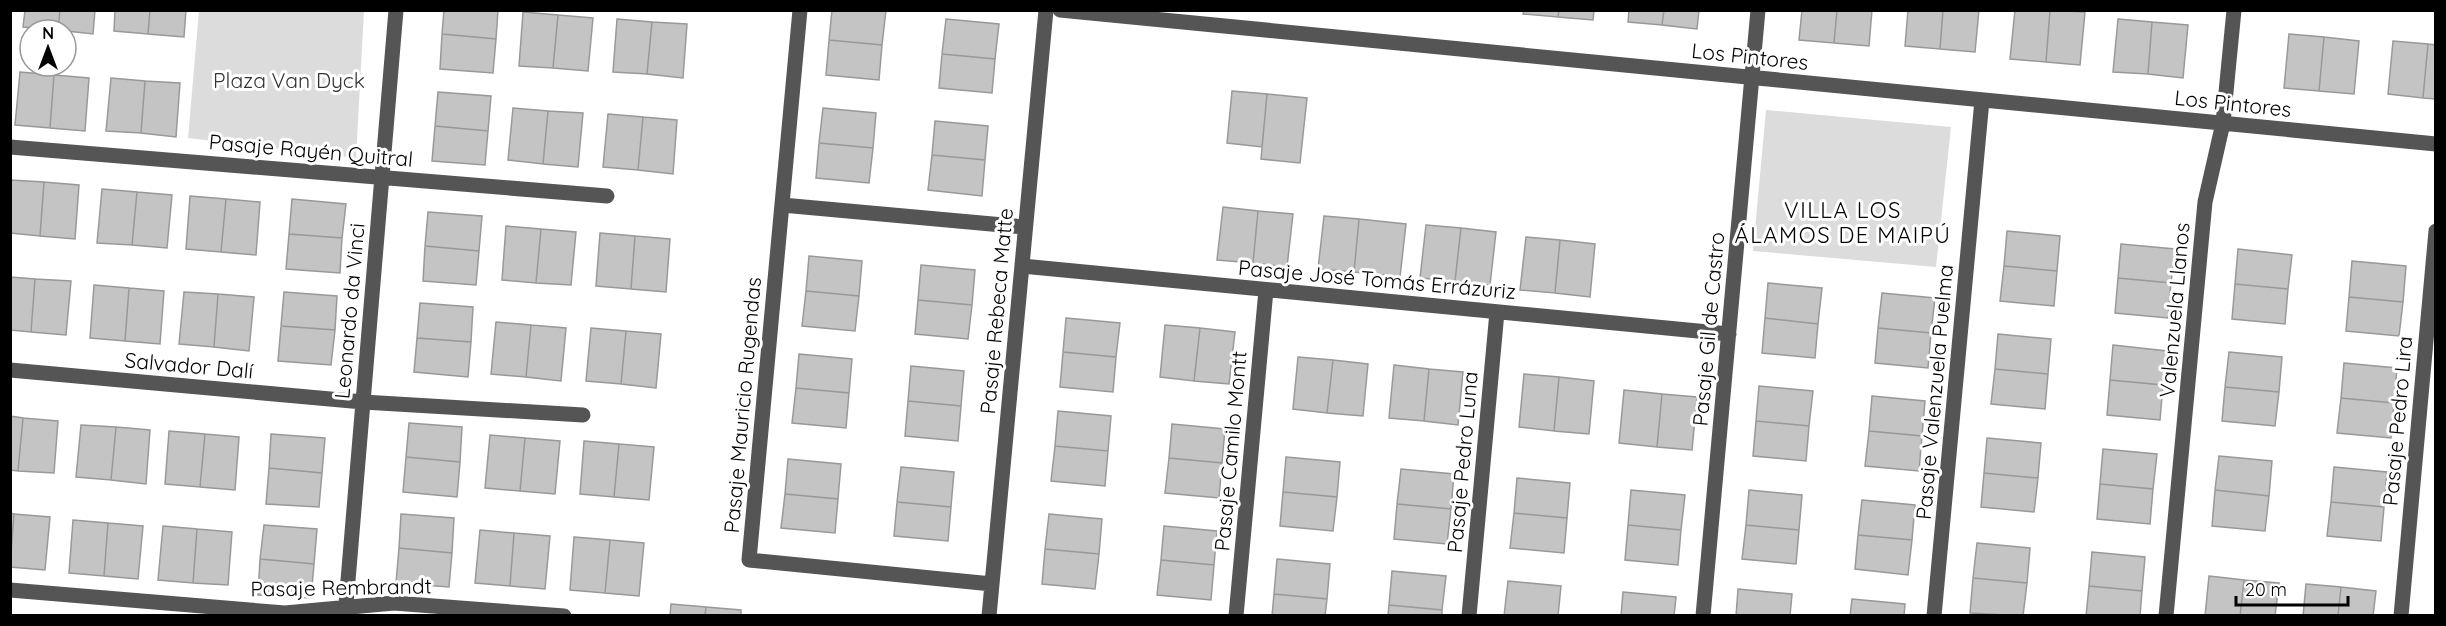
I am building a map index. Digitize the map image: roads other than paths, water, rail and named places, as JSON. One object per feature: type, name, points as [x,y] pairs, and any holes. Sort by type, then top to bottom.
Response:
[{"type":"street","name":"Leonardo da Vinci","points":[[345,612],[396,10]]},
{"type":"street","name":"Pasaje Mauricio Rugendas","points":[[800,10],[749,560],[992,584]]},
{"type":"street","name":"Pasaje Rebeca Matte","points":[[989,615],[1046,10]]},
{"type":"street","name":"Los Pintores","points":[[1060,10],[2436,144]]},
{"type":"street","name":"Pasaje Gil de Castro","points":[[1703,615],[1758,10]]},
{"type":"street","name":"Valenzuela Llanos","points":[[2166,615],[2205,202],[2223,123],[2234,10]]},
{"type":"street","name":"Pasaje Valenzuela Puelma","points":[[1934,615],[1982,100]]},
{"type":"street","name":"Pasaje Rayén Quitral","points":[[10,147],[607,196]]},
{"type":"street","points":[[782,205],[1025,227]]},
{"type":"street","name":"Pasaje Pedro Lira","points":[[2401,615],[2436,231]]},
{"type":"street","name":"Pasaje José Tomás Errázuriz","points":[[1022,266],[1728,334]]},
{"type":"street","name":"Pasaje Camilo Montt","points":[[1236,615],[1266,290]]},
{"type":"street","name":"Pasaje Pedro Luna","points":[[1469,615],[1497,312]]},
{"type":"street","name":"Salvador Dalí","points":[[10,370],[363,402],[583,414]]},
{"type":"street","name":"Pasaje Rembrandt","points":[[10,590],[285,613],[345,612],[394,603],[564,615]]},
{"type":"district","name":"VILLA LOS ÁLAMOS DE MAIPÚ","points":[[1843,222]]},
{"type":"park label","name":"Plaza Van Dyck","points":[[289,80]]}]
